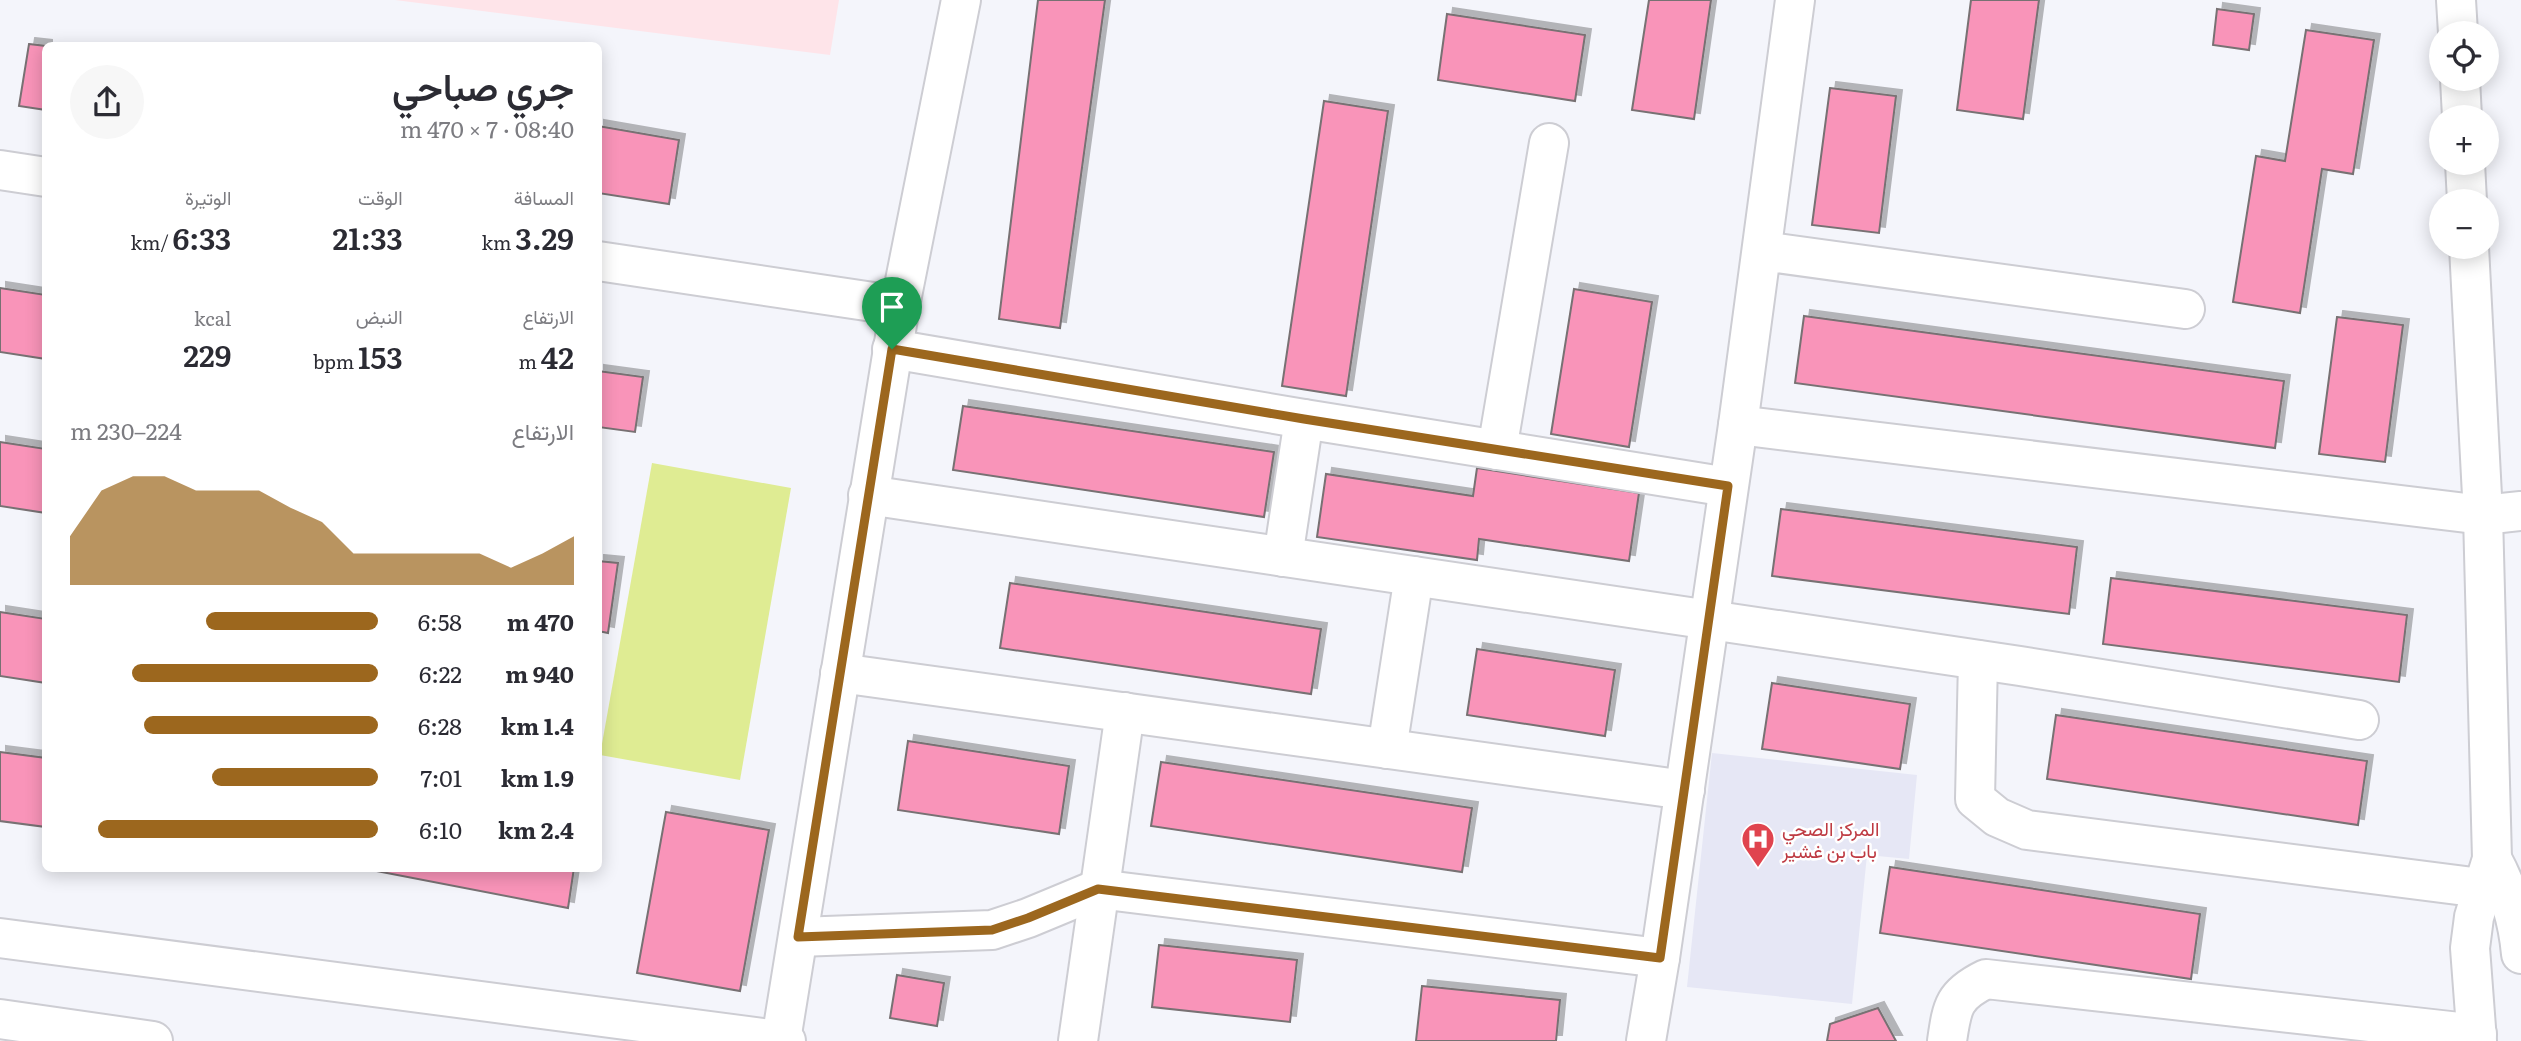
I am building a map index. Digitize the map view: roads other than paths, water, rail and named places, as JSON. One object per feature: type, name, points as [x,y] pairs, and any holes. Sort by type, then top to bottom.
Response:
[{"type":"main road","points":[[0,937],[783,1041],[892,349],[961,0]]},
{"type":"main road","points":[[1646,1041],[1738,425],[1795,0]]},
{"type":"main road","points":[[2456,0],[2457,21]]},
{"type":"main road","points":[[1497,450],[1549,143]]},
{"type":"main road","points":[[0,170],[42,176]]},
{"type":"main road","points":[[1762,251],[2185,309]]},
{"type":"main road","points":[[1947,1041],[1952,1008],[1971,986],[1986,979],[2477,1038],[2470,948],[2474,918],[2487,874],[2483,515],[2470,259]]},
{"type":"main road","points":[[602,262],[900,306]]},
{"type":"main road","points":[[892,349],[1304,419],[1728,486]]},
{"type":"main road","points":[[1283,557],[1304,419]]},
{"type":"main road","points":[[1738,425],[2483,515],[2521,511]]},
{"type":"main road","points":[[868,495],[1978,660],[2358,720]]},
{"type":"main road","points":[[1388,748],[1414,576]]},
{"type":"main road","points":[[1978,660],[1975,799],[1997,817],[2027,830],[2487,874],[2505,883],[2514,908],[2521,954]]},
{"type":"main road","points":[[840,673],[1685,790]]},
{"type":"main road","points":[[1078,1041],[1125,712]]},
{"type":"main road","points":[[798,937],[992,930],[1098,889],[1660,958]]},
{"type":"main road","points":[[0,1019],[153,1041]]},
{"type":"place","name":"المركز الصحي باب بن غشير","points":[[1758,869]]}]
